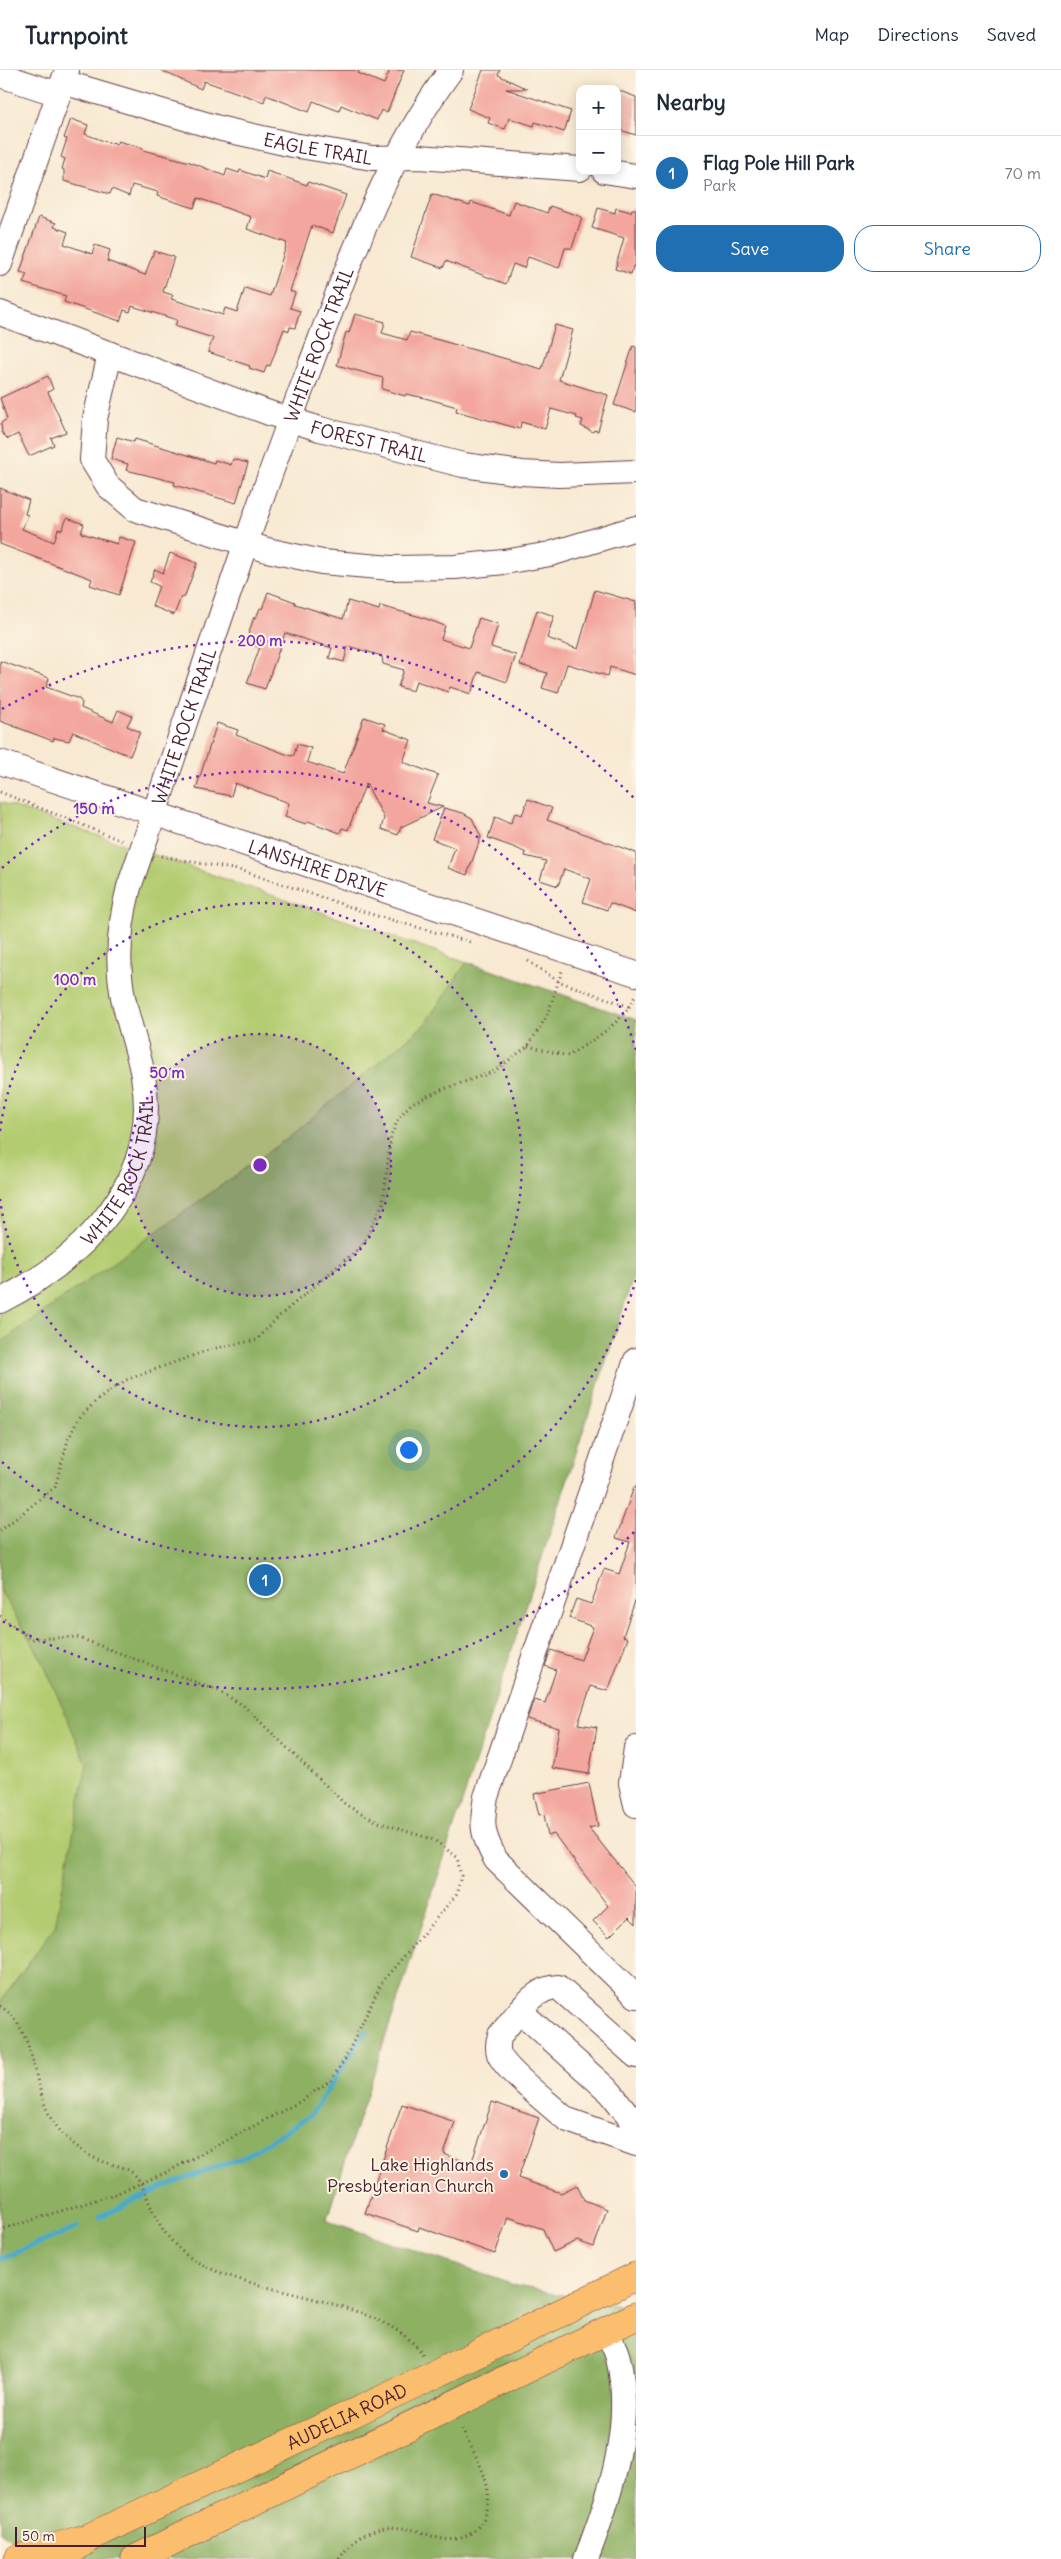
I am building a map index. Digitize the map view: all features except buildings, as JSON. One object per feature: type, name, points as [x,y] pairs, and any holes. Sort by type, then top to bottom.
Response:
[{"type":"main road","name":"AUDELIA ROAD","points":[[60,2559],[92,2536],[407,2388],[636,2276]]},
{"type":"main road","points":[[590,2298],[606,2330]]},
{"type":"main road","name":"AUDELIA ROAD","points":[[135,2559],[636,2316]]},
{"type":"main road","points":[[17,2559],[92,2536]]},
{"type":"street","name":"WHITE ROCK TRAIL","points":[[0,1301],[37,1281],[76,1249],[110,1212],[128,1187],[136,1168],[143,1142],[146,1111],[144,1078],[122,993],[118,963],[123,910],[245,544],[347,269],[396,157],[434,93],[451,70]]},
{"type":"street","name":"EAGLE TRAIL","points":[[0,75],[62,82],[222,129],[293,145],[372,158],[396,157],[576,169]]},
{"type":"street","points":[[0,264],[62,82]]},
{"type":"street","points":[[621,174],[636,176]]},
{"type":"street","name":"FOREST TRAIL","points":[[0,313],[290,420],[463,465],[522,473],[559,475],[636,472]]},
{"type":"street","points":[[110,354],[95,419],[92,460],[108,486],[135,509],[245,544],[322,562],[391,568],[455,567],[504,562],[550,554],[636,528]]},
{"type":"street","name":"LANSHIRE DRIVE","points":[[0,762],[154,815],[636,974]]},
{"type":"street","points":[[636,1360],[486,1797],[482,1820],[484,1840],[496,1860],[636,1996]]},
{"type":"street","points":[[636,1748],[631,1783],[636,1805]]},
{"type":"street","points":[[521,2012],[611,2093],[632,2120],[635,2144],[568,2120],[504,2062],[498,2049],[498,2042],[500,2035],[521,2012],[542,1989],[558,1987],[636,2056]]},
{"type":"street","points":[[586,2559],[602,2516],[624,2416],[623,2386],[618,2356],[606,2330]]},
{"type":"path","points":[[0,792],[142,849],[173,859],[243,871],[374,915],[479,944]]},
{"type":"path","points":[[0,1531],[55,1487],[68,1440],[78,1418],[96,1401],[126,1380],[211,1349],[257,1340],[277,1318],[363,1245],[383,1203],[391,1136],[399,1117],[412,1103],[441,1090],[493,1072],[528,1046],[547,1016],[568,953]]},
{"type":"path","points":[[523,959],[558,981],[630,1007]]},
{"type":"path","points":[[528,1046],[568,1056],[602,1034],[630,1007],[636,994]]},
{"type":"path","points":[[0,1616],[31,1639],[77,1637],[219,1691],[244,1706],[346,1805],[378,1822],[434,1840],[457,1856],[461,1876],[456,1895],[382,1982],[345,2059],[331,2080],[302,2101],[141,2184],[0,2230]]},
{"type":"path","points":[[0,2006],[12,2015],[22,2030],[42,2102],[53,2122],[83,2152],[98,2160],[130,2170],[141,2184],[162,2229],[176,2245],[194,2260],[231,2276],[357,2311],[383,2322],[412,2340],[428,2363]]},
{"type":"path","points":[[339,2559],[351,2543],[365,2533],[377,2529],[397,2528],[454,2540],[466,2537],[476,2529],[485,2518],[489,2506],[489,2490],[458,2423]]},
{"type":"green space","points":[[0,802],[636,1020],[426,1897],[269,2407],[0,2520]]},
{"type":"green space","points":[[467,962],[636,1020],[636,1269],[326,2220],[517,2286],[636,2309],[636,2559],[38,2559],[0,2531],[0,2003],[55,1926],[87,1764],[42,1660],[0,1590],[0,1343],[285,1140],[424,1025]]},
{"type":"waterway","points":[[100,2217],[163,2187],[242,2158],[311,2115],[366,2031]]},
{"type":"waterway","points":[[0,2259],[77,2228]]},
{"type":"place","name":"Flag Pole Hill Park","points":[[265,1580]]},
{"type":"place","name":"Lake Highlands Presbyterian Church","points":[[504,2174]]}]
